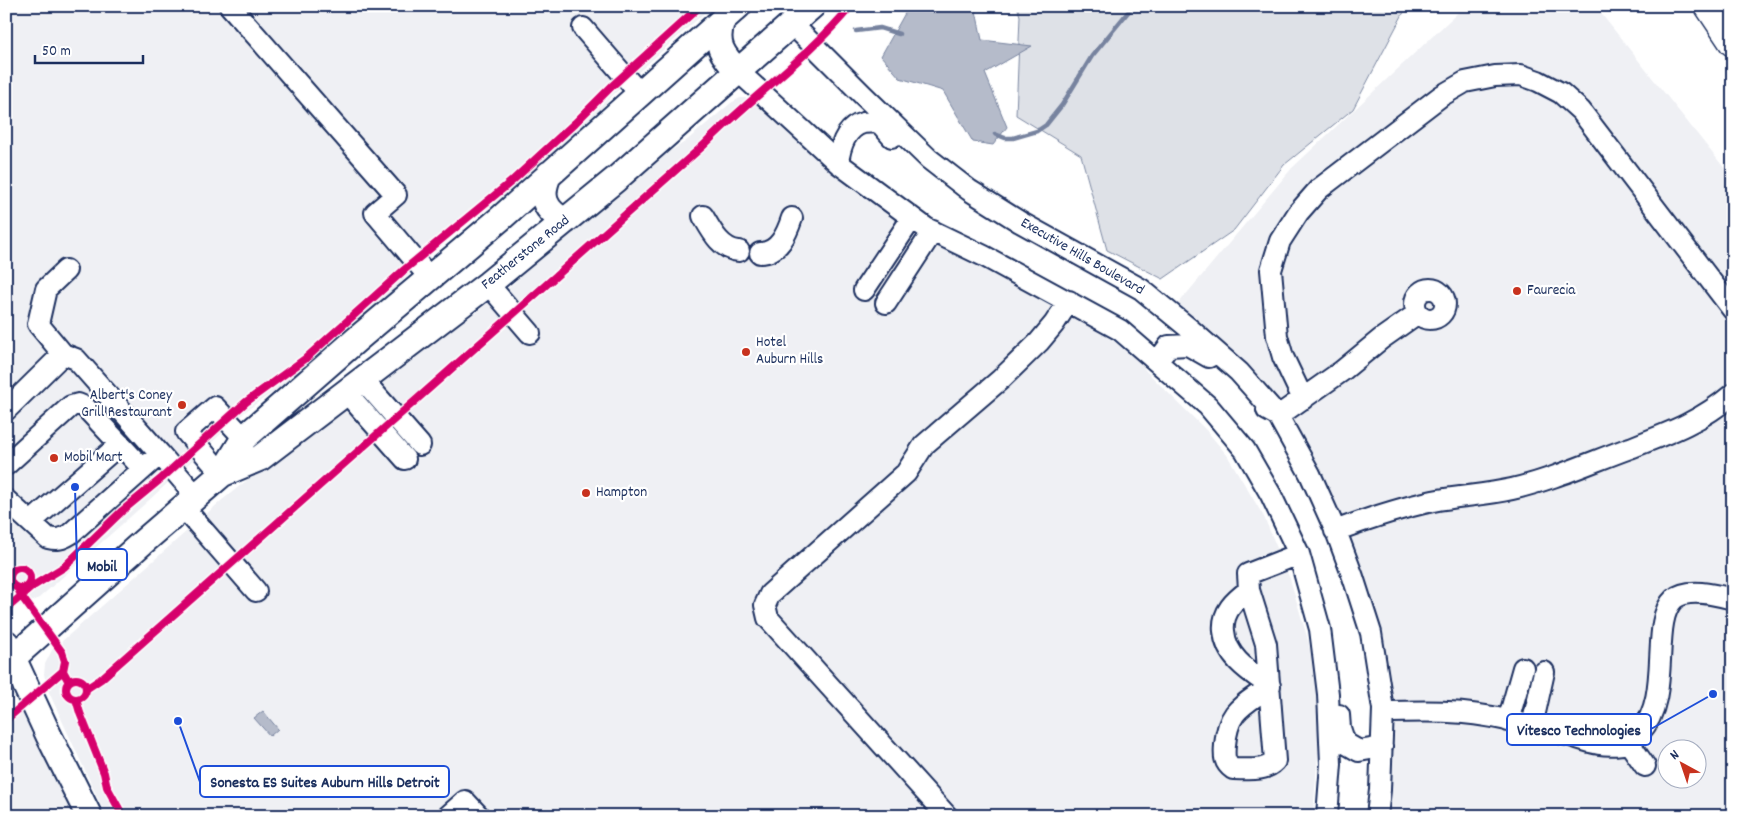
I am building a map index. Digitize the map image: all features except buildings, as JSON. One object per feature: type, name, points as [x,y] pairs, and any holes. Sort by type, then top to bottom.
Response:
[{"type":"highway","points":[[1709,6],[1733,42]]},
{"type":"main road","name":"Featherstone Road","points":[[8,655],[222,474],[260,458],[488,284],[565,221],[739,72],[812,6]]},
{"type":"main road","name":"Featherstone Road","points":[[222,474],[244,438],[549,174],[730,13]]},
{"type":"main road","points":[[730,13],[719,30],[720,48],[739,72]]},
{"type":"main road","points":[[549,174],[545,184],[544,199],[553,213],[565,221]]},
{"type":"main road","points":[[8,655],[89,816]]},
{"type":"street","points":[[230,6],[396,194],[375,213],[430,278]]},
{"type":"street","name":"Executive Hills Boulevard","points":[[792,24],[929,159],[969,190],[1020,222],[1141,289],[1239,372],[1278,416],[1310,474],[1335,531],[1353,577],[1370,633],[1383,712],[1377,816]]},
{"type":"street","points":[[583,28],[640,94]]},
{"type":"street","points":[[739,72],[838,163],[912,218],[1120,330],[1208,406],[1245,450],[1271,495],[1298,554],[1320,629],[1333,661],[1340,728],[1345,743],[1359,750],[1382,747]]},
{"type":"street","points":[[1302,399],[1283,357],[1278,336],[1271,270],[1280,241],[1298,213],[1319,189],[1441,96],[1465,82],[1495,76],[1521,75],[1538,81],[1561,93],[1581,111],[1733,310]]},
{"type":"street","points":[[838,163],[839,150],[846,134],[862,123],[879,122],[903,149],[935,172],[969,190]]},
{"type":"street","points":[[703,216],[722,244],[733,251],[739,251]]},
{"type":"street","points":[[760,253],[766,253],[780,245],[787,234],[792,218]]},
{"type":"street","points":[[864,290],[912,218]]},
{"type":"street","points":[[886,303],[933,231]]},
{"type":"street","points":[[66,270],[46,289],[38,324],[63,354],[76,359],[160,454],[189,502],[256,591]]},
{"type":"street","points":[[488,284],[530,333]]},
{"type":"street","points":[[947,816],[768,618],[765,605],[770,594],[906,473],[924,445],[1001,379],[1039,342],[1069,302]]},
{"type":"street","points":[[1157,362],[1170,346],[1188,344],[1208,357],[1247,397],[1278,416],[1418,313]]},
{"type":"street","points":[[6,410],[63,354]]},
{"type":"street","points":[[354,386],[420,445]]},
{"type":"street","points":[[354,386],[405,459]]},
{"type":"street","points":[[1335,531],[1402,508],[1435,500],[1513,489],[1548,478],[1685,427],[1707,414],[1733,394]]},
{"type":"street","points":[[6,465],[72,406],[78,404],[85,407],[143,469]]},
{"type":"street","points":[[222,474],[186,432],[215,407],[244,438]]},
{"type":"street","points":[[30,522],[120,444]]},
{"type":"street","points":[[6,500],[14,505],[48,538],[56,540],[63,538],[70,534],[160,454]]},
{"type":"street","points":[[1249,590],[1234,601],[1225,615],[1223,624],[1224,641],[1228,651],[1235,659],[1270,686],[1266,644],[1249,590],[1248,574],[1298,554]]},
{"type":"street","points":[[1383,712],[1448,712],[1532,726],[1598,745],[1629,743],[1647,725],[1655,706],[1660,679],[1665,614],[1674,599],[1686,593],[1708,593],[1733,599]]},
{"type":"street","points":[[1320,629],[1328,694],[1331,764],[1327,816]]},
{"type":"street","points":[[1508,721],[1523,668]]},
{"type":"street","points":[[1532,726],[1544,672]]},
{"type":"street","points":[[1629,743],[1645,766]]},
{"type":"street","points":[[448,816],[465,801],[479,816]]},
{"type":"shaded area","points":[[6,6],[712,6],[613,95],[587,126],[538,173],[474,218],[405,278],[368,318],[294,378],[247,410],[39,598],[23,606],[15,605],[11,602],[6,591]]},
{"type":"shaded area","points":[[1017,6],[1405,6],[1405,10],[1353,109],[1284,165],[1234,230],[1163,279],[1107,250],[1081,155],[1016,115],[1020,16]]},
{"type":"shaded area","points":[[1465,6],[1595,6],[1733,179],[1733,816],[1380,816],[1385,697],[1305,455],[1173,310],[1292,168]]},
{"type":"shaded area","points":[[740,98],[748,98],[763,105],[831,171],[887,212],[941,246],[1077,318],[1137,358],[1146,371],[1206,430],[1227,455],[1264,517],[1290,579],[1308,640],[1315,671],[1319,739],[1313,816],[106,816],[47,688],[44,674],[45,664],[52,650],[221,501],[287,448],[437,335],[473,315],[514,283],[547,249],[634,174],[685,142],[731,103]]},
{"type":"shaded area","points":[[25,701],[73,816],[6,816],[6,718]]},
{"type":"water","points":[[909,6],[975,6],[982,40],[1032,46],[985,73],[1007,127],[993,145],[973,142],[943,91],[900,78],[881,56]]},
{"type":"water","points":[[263,711],[278,729],[270,736],[254,718]]},
{"type":"waterway","points":[[995,134],[1005,138],[1013,138],[1037,131],[1046,125],[1062,105],[1092,56],[1133,6]]},
{"type":"waterway","points":[[856,31],[880,28],[899,34]]},
{"type":"cycle path","points":[[6,609],[33,586],[64,567],[122,511],[162,478],[246,402],[305,359],[404,270],[512,181],[700,6]]},
{"type":"cycle path","points":[[86,689],[101,679],[704,145],[816,43],[851,6]]},
{"type":"cycle path","points":[[20,568],[27,571],[30,578],[27,585],[20,588],[13,585],[10,578],[13,571],[20,568]]},
{"type":"cycle path","points":[[19,591],[62,652],[65,661],[63,671],[69,682]]},
{"type":"cycle path","points":[[6,723],[9,717],[63,671]]},
{"type":"cycle path","points":[[76,679],[83,682],[86,689],[83,696],[76,699],[69,696],[66,689],[69,682],[76,679]]},
{"type":"cycle path","points":[[76,699],[104,773],[107,787],[123,816]]},
{"type":"place","name":"Faurecia","points":[[1517,291]]},
{"type":"place","name":"Hotel Auburn Hills","points":[[746,352]]},
{"type":"place","name":"Albert's Coney Grill Restaurant","points":[[182,405]]},
{"type":"place","name":"Mobil Mart","points":[[54,458]]},
{"type":"place","name":"Mobil","points":[[75,487]]},
{"type":"place","name":"Hampton","points":[[586,493]]},
{"type":"place","name":"Vitesco Technologies","points":[[1713,694]]},
{"type":"place","name":"Sonesta ES Suites Auburn Hills Detroit","points":[[178,721]]}]
